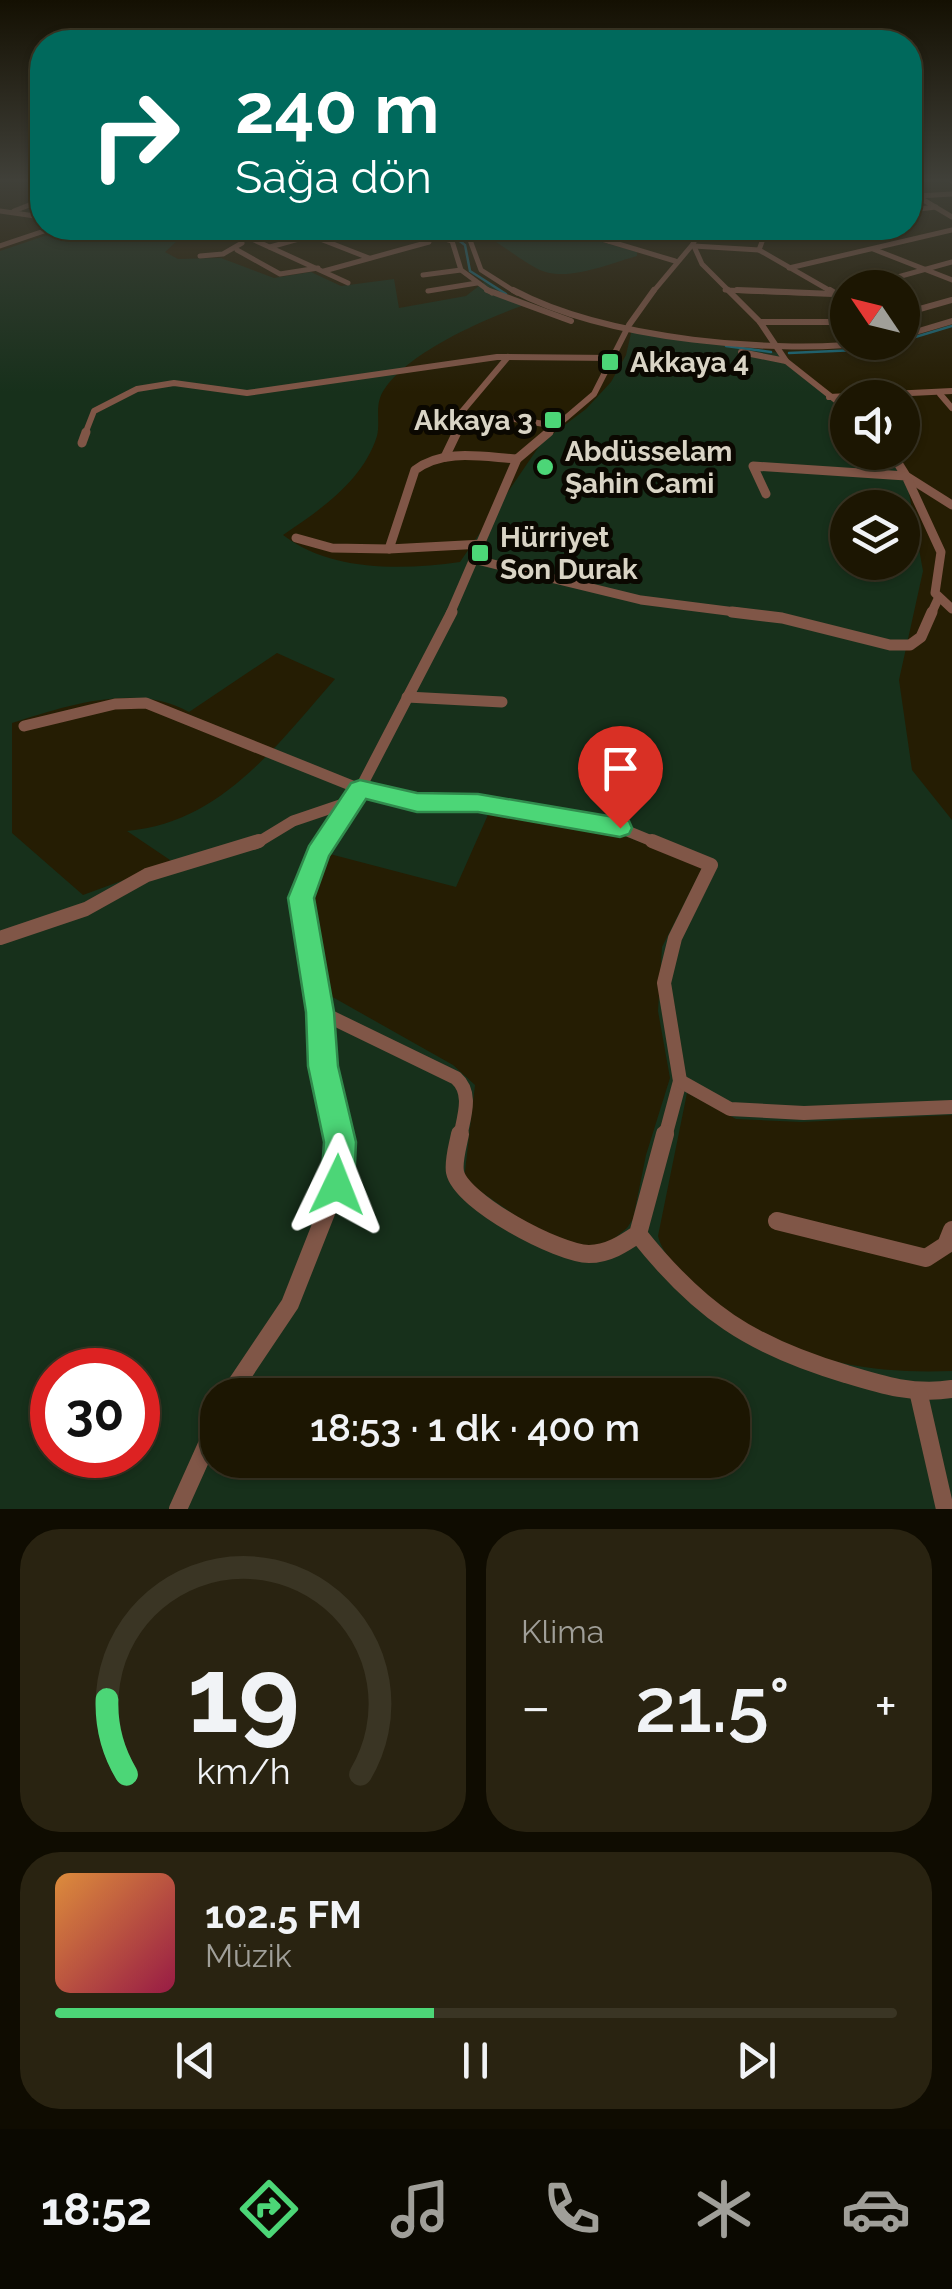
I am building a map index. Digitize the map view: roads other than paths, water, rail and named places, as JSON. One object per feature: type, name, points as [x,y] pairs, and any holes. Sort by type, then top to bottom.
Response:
[{"type":"street","points":[[200,256],[227,251]]},
{"type":"street","points":[[240,251],[280,274],[321,270],[394,251]]},
{"type":"street","points":[[279,251],[348,284]]},
{"type":"street","points":[[354,251],[369,258]]},
{"type":"street","points":[[457,251],[461,270],[477,283],[539,312],[786,361]]},
{"type":"street","points":[[474,251],[480,270],[515,292],[569,313],[627,328],[780,349],[830,348]]},
{"type":"street","points":[[643,251],[675,261]]},
{"type":"street","points":[[240,1378],[290,1304],[337,1185],[340,1142],[323,1066],[320,1012],[301,898],[318,853],[356,795],[477,560],[517,459],[594,394],[627,328],[675,261],[686,251]]},
{"type":"street","points":[[697,251],[702,264],[725,290],[760,322],[786,361],[829,397],[952,391]]},
{"type":"street","points":[[761,251],[830,292]]},
{"type":"street","points":[[789,268],[862,251]]},
{"type":"street","points":[[879,251],[952,280]]},
{"type":"street","points":[[920,272],[952,262]]},
{"type":"street","points":[[423,275],[461,270]]},
{"type":"street","points":[[428,291],[477,283]]},
{"type":"street","points":[[725,290],[830,294]]},
{"type":"street","points":[[920,309],[952,300]]},
{"type":"street","points":[[920,331],[952,321]]},
{"type":"street","points":[[760,322],[830,322]]},
{"type":"street","points":[[82,443],[94,411],[142,387],[181,382],[246,393],[508,357],[612,358]]},
{"type":"street","points":[[460,414],[508,357]]},
{"type":"street","points":[[940,394],[952,408]]},
{"type":"street","points":[[496,416],[556,426]]},
{"type":"street","points":[[445,457],[458,428]]},
{"type":"street","points":[[389,549],[415,470],[422,462],[445,457],[517,459]]},
{"type":"street","points":[[766,494],[753,466],[906,476],[952,505]]},
{"type":"street","points":[[902,470],[940,552],[940,576],[934,587],[938,598],[952,609]]},
{"type":"street","points":[[296,538],[332,548],[483,544]]},
{"type":"street","points":[[477,560],[641,600],[782,618],[900,646],[921,637],[938,598]]},
{"type":"street","points":[[407,697],[502,702]]},
{"type":"street","points":[[24,726],[115,704],[146,703],[356,795],[478,803],[620,828],[711,865],[675,938],[664,983],[680,1082],[638,1234],[604,1255],[583,1257],[563,1253],[461,1187],[454,1170],[467,1097],[465,1086],[456,1078],[320,1012]]},
{"type":"street","points":[[0,938],[86,909],[147,875],[253,845],[293,821],[356,795]]},
{"type":"street","points":[[680,1082],[730,1109],[804,1113],[952,1107]]},
{"type":"street","points":[[777,1221],[926,1258],[946,1246],[952,1230]]},
{"type":"street","points":[[638,1234],[668,1275],[702,1309],[750,1342],[802,1362],[918,1395],[952,1389]]},
{"type":"street","points":[[918,1395],[945,1509]]},
{"type":"street","points":[[178,1509],[200,1460]]},
{"type":"waterway","points":[[466,251],[470,271],[506,294]]},
{"type":"waterway","points":[[920,336],[952,326]]},
{"type":"waterway","points":[[726,346],[771,352]]},
{"type":"waterway","points":[[789,353],[830,351]]},
{"type":"place","name":"Akkaya 4","points":[[610,362]]},
{"type":"place","name":"Akkaya 3","points":[[553,420]]},
{"type":"place","name":"Abdüsselam Şahin Cami","points":[[545,467]]},
{"type":"place","name":"Hürriyet Son Durak","points":[[480,553]]}]
